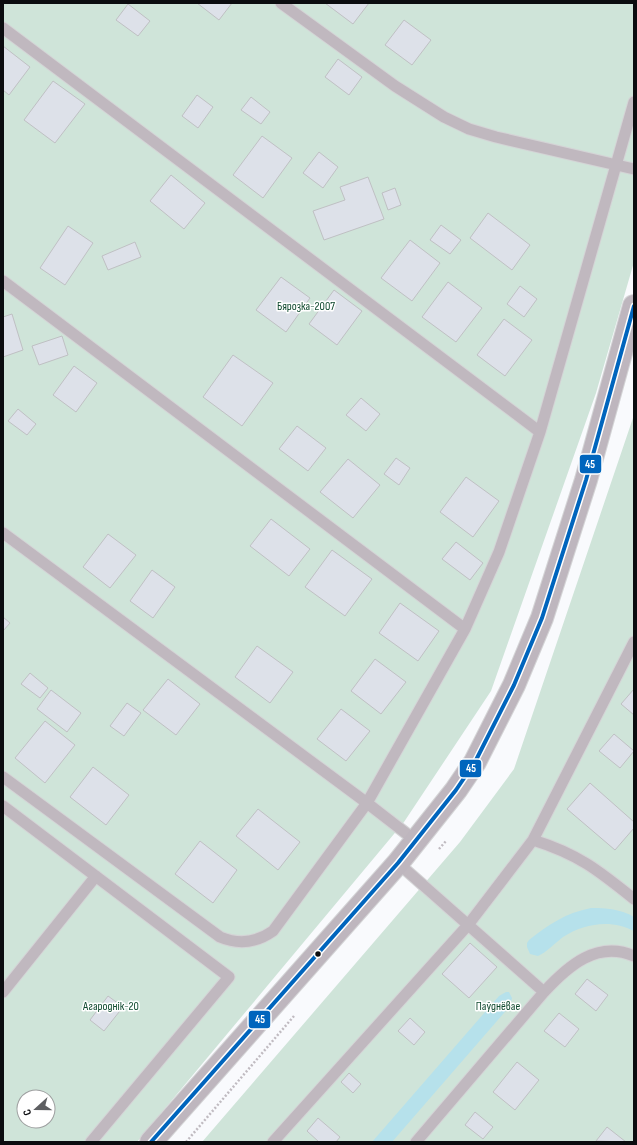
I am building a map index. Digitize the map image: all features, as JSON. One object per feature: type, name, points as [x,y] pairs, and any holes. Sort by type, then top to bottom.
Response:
[{"type":"street","points":[[151,1142],[398,863],[475,762],[520,672],[542,618],[628,353],[634,306]]},
{"type":"lane","points":[[281,3],[395,86],[444,117],[469,128],[496,137],[616,163],[634,169]]},
{"type":"lane","points":[[3,28],[540,432]]},
{"type":"lane","points":[[3,777],[210,932],[230,941],[241,943],[265,937],[273,931],[367,803],[465,629],[499,552],[540,432],[634,102]]},
{"type":"lane","points":[[3,280],[465,629]]},
{"type":"lane","points":[[3,533],[416,841]]},
{"type":"lane","points":[[273,1142],[468,925],[533,840],[633,648]]},
{"type":"lane","points":[[3,806],[229,977],[91,1142]]},
{"type":"lane","points":[[533,840],[584,860],[634,899]]},
{"type":"lane","points":[[398,863],[544,992]]},
{"type":"lane","points":[[3,992],[96,876]]},
{"type":"lane","points":[[416,1142],[544,992],[573,964],[589,955],[601,952],[614,951],[634,956]]},
{"type":"green space","name":"Бярозка-2007","points":[[3,3],[634,3],[634,262],[596,393],[491,691],[404,822],[137,1142],[3,1142]]},
{"type":"green space","name":"Паўднёвае","points":[[634,415],[634,1142],[202,1142],[460,842],[514,769]]},
{"type":"water","points":[[591,908],[602,908],[629,914],[634,917],[634,931],[617,925],[598,924],[580,928],[571,932],[538,956],[530,954],[527,943],[536,934],[566,916]]},
{"type":"water","points":[[509,992],[512,998],[510,1006],[392,1142],[372,1142],[499,996]]},
{"type":"building","points":[[197,3],[232,3],[219,20]]},
{"type":"building","points":[[325,3],[369,3],[353,24]]},
{"type":"building","points":[[128,4],[150,21],[138,36],[116,20]]},
{"type":"building","points":[[404,20],[431,40],[412,65],[385,45]]},
{"type":"building","points":[[3,46],[30,67],[9,95],[3,90]]},
{"type":"building","points":[[338,59],[362,77],[349,95],[325,77]]},
{"type":"building","points":[[53,81],[85,104],[55,143],[24,120]]},
{"type":"building","points":[[197,95],[213,107],[198,128],[182,116]]},
{"type":"building","points":[[251,97],[270,112],[261,124],[241,110]]},
{"type":"building","points":[[262,136],[292,158],[263,198],[233,175]]},
{"type":"building","points":[[319,152],[338,167],[323,188],[303,173]]},
{"type":"building","points":[[171,175],[205,203],[184,229],[150,201]]},
{"type":"building","points":[[368,177],[384,219],[324,240],[313,211],[345,200],[340,187]]},
{"type":"building","points":[[395,188],[401,205],[388,210],[382,193]]},
{"type":"building","points":[[488,213],[530,245],[512,270],[470,238]]},
{"type":"building","points":[[441,225],[461,240],[450,254],[430,240]]},
{"type":"building","points":[[68,226],[93,243],[65,285],[40,268]]},
{"type":"building","points":[[410,240],[440,263],[412,301],[381,278]]},
{"type":"building","points":[[135,242],[141,257],[108,270],[102,256]]},
{"type":"building","points":[[281,277],[310,298],[286,332],[256,310]]},
{"type":"building","points":[[448,282],[482,308],[456,342],[422,317]]},
{"type":"building","points":[[520,286],[537,299],[524,317],[507,304]]},
{"type":"building","points":[[334,290],[362,311],[337,345],[309,324]]},
{"type":"building","points":[[12,314],[23,350],[3,357],[3,317]]},
{"type":"building","points":[[504,319],[532,340],[505,376],[477,355]]},
{"type":"building","points":[[62,336],[68,355],[39,365],[32,346]]},
{"type":"building","points":[[233,355],[273,383],[242,426],[203,397]]},
{"type":"building","points":[[74,366],[97,383],[76,412],[53,395]]},
{"type":"building","points":[[361,398],[380,414],[366,431],[346,415]]},
{"type":"building","points":[[18,409],[36,424],[27,435],[8,421]]},
{"type":"building","points":[[297,426],[326,448],[308,471],[279,449]]},
{"type":"building","points":[[396,458],[410,468],[399,485],[384,474]]},
{"type":"building","points":[[348,459],[380,485],[353,518],[320,492]]},
{"type":"building","points":[[466,477],[499,501],[473,537],[440,512]]},
{"type":"building","points":[[271,519],[310,549],[289,576],[250,546]]},
{"type":"building","points":[[108,534],[136,555],[110,588],[83,567]]},
{"type":"building","points":[[456,542],[483,563],[470,580],[442,559]]},
{"type":"building","points":[[332,550],[372,579],[345,616],[305,587]]},
{"type":"building","points":[[152,570],[175,587],[153,618],[130,601]]},
{"type":"building","points":[[400,603],[439,631],[418,661],[379,633]]},
{"type":"building","points":[[3,617],[10,623],[3,631]]},
{"type":"building","points":[[257,646],[293,672],[270,703],[235,677]]},
{"type":"building","points":[[375,659],[406,682],[381,714],[351,691]]},
{"type":"building","points":[[30,673],[48,688],[40,698],[21,684]]},
{"type":"building","points":[[168,679],[200,704],[176,735],[143,710]]},
{"type":"building","points":[[634,689],[634,715],[621,704]]},
{"type":"building","points":[[51,690],[81,713],[67,732],[37,709]]},
{"type":"building","points":[[127,703],[141,713],[124,736],[110,726]]},
{"type":"building","points":[[341,709],[370,731],[346,761],[317,739]]},
{"type":"building","points":[[45,721],[75,745],[45,783],[15,758]]},
{"type":"building","points":[[614,734],[634,751],[620,768],[599,751]]},
{"type":"building","points":[[93,767],[129,795],[106,825],[70,797]]},
{"type":"building","points":[[590,783],[634,822],[634,828],[615,850],[567,809]]},
{"type":"building","points":[[258,809],[300,842],[278,870],[236,836]]},
{"type":"building","points":[[200,841],[237,870],[213,903],[175,874]]},
{"type":"building","points":[[470,943],[497,967],[469,998],[442,974]]},
{"type":"building","points":[[587,979],[608,995],[596,1011],[575,994]]},
{"type":"building","points":[[108,996],[123,1007],[104,1031],[90,1020]]},
{"type":"building","points":[[559,1013],[579,1029],[565,1047],[544,1031]]},
{"type":"building","points":[[410,1018],[425,1032],[414,1045],[398,1031]]},
{"type":"building","points":[[517,1062],[539,1080],[515,1110],[493,1092]]},
{"type":"building","points":[[349,1073],[361,1084],[353,1093],[341,1082]]},
{"type":"building","points":[[475,1112],[493,1127],[483,1139],[465,1125]]},
{"type":"building","points":[[318,1118],[340,1137],[336,1142],[319,1142],[307,1131]]},
{"type":"building","points":[[607,1127],[626,1142],[596,1141]]},
{"type":"transit line","name":"45","points":[[151,1142],[398,863],[456,790],[475,762],[514,685],[542,618],[586,480],[634,306]]},
{"type":"park label","name":"Агароднік-20","points":[[111,1006]]}]
